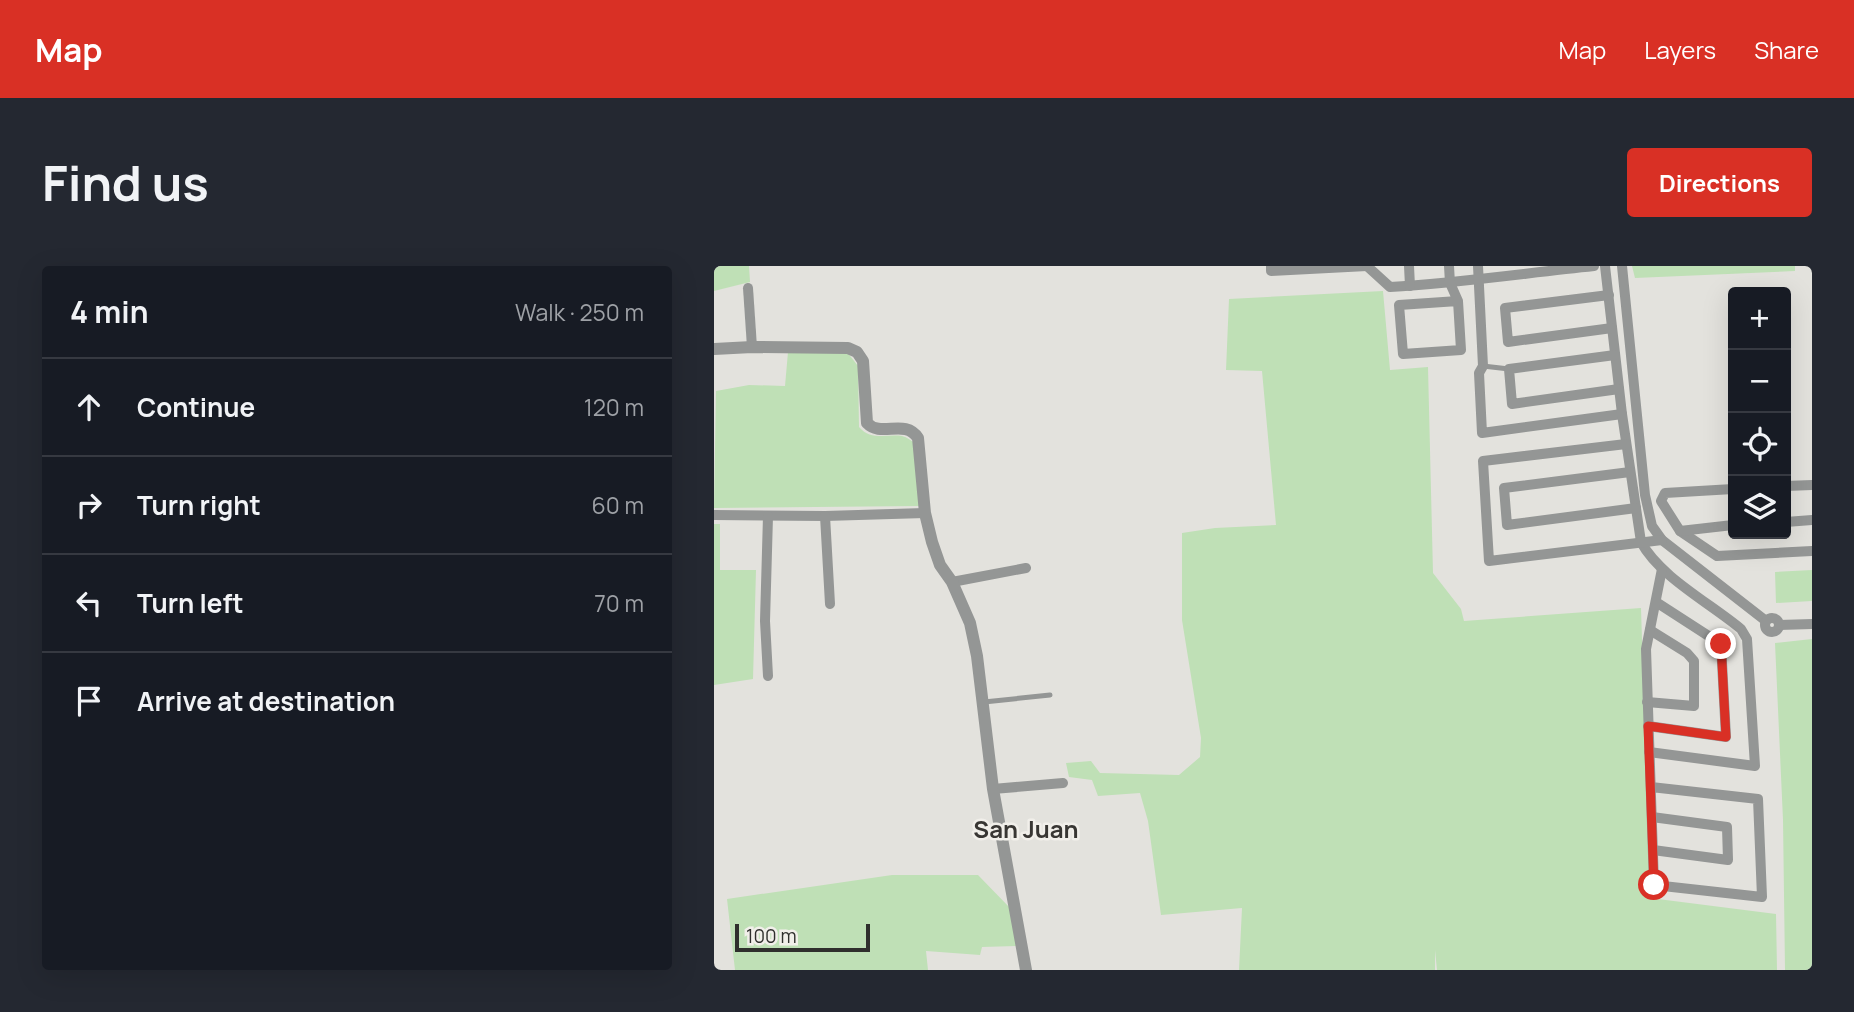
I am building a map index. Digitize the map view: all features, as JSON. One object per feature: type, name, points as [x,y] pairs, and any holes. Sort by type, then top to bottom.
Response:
[{"type":"street","points":[[1271,266],[1271,271],[1367,266],[1390,287],[1450,283],[1478,272],[1594,266]]},
{"type":"street","points":[[1409,266],[1410,286]]},
{"type":"street","points":[[1449,266],[1450,283],[1458,301],[1461,350],[1403,354],[1399,305],[1458,301]]},
{"type":"street","points":[[1605,266],[1622,414],[1641,542],[1648,555],[1662,569],[1746,634],[1755,765],[1648,752]]},
{"type":"street","points":[[1622,266],[1645,495],[1652,526],[1662,540],[1766,621],[1774,618],[1779,625],[1812,624]]},
{"type":"street","points":[[1478,272],[1483,366],[1479,373],[1482,433],[1622,414]]},
{"type":"street","points":[[748,288],[752,347]]},
{"type":"street","points":[[1609,295],[1505,308],[1508,342],[1612,328]]},
{"type":"street","points":[[714,349],[848,348],[857,352],[863,361],[867,423],[875,429],[907,428],[914,431],[918,438],[925,513],[940,565],[952,582],[970,623],[977,656],[993,789],[1026,970]]},
{"type":"street","points":[[1615,355],[1509,369],[1512,404],[1619,389]]},
{"type":"street","points":[[1626,444],[1483,461],[1489,561],[1662,540]]},
{"type":"street","points":[[1630,472],[1504,488],[1507,525],[1636,508]]},
{"type":"street","points":[[1791,486],[1812,485]]},
{"type":"street","points":[[1728,489],[1665,493],[1661,501],[1681,531],[1717,556],[1812,551]]},
{"type":"street","points":[[714,515],[925,513]]},
{"type":"street","points":[[768,516],[765,621],[768,676]]},
{"type":"street","points":[[825,516],[830,604]]},
{"type":"street","points":[[1791,522],[1812,520]]},
{"type":"street","points":[[1681,531],[1728,526]]},
{"type":"street","points":[[952,582],[1026,568]]},
{"type":"street","points":[[1651,787],[1758,799],[1762,897],[1654,885],[1646,649],[1662,569]]},
{"type":"street","points":[[1648,726],[1726,737],[1721,644],[1656,602]]},
{"type":"street","points":[[1647,702],[1694,706],[1694,661],[1688,653],[1650,630]]},
{"type":"street","points":[[993,789],[1063,783]]},
{"type":"street","points":[[1652,817],[1727,827],[1728,860],[1653,850]]},
{"type":"lane","points":[[1483,366],[1509,369]]},
{"type":"lane","points":[[984,702],[1050,695]]},
{"type":"green space","points":[[714,266],[749,266],[750,282],[714,291]]},
{"type":"green space","points":[[1632,266],[1795,266],[1795,271],[1635,278]]},
{"type":"green space","points":[[1383,291],[1390,370],[1428,367],[1433,573],[1461,609],[1464,621],[1641,608],[1650,898],[1776,914],[1777,970],[1437,970],[1435,950],[1435,970],[1239,970],[1242,908],[1161,915],[1148,821],[1140,793],[1098,796],[1092,780],[1069,777],[1066,763],[1091,761],[1100,773],[1179,775],[1200,757],[1201,738],[1182,620],[1182,533],[1215,528],[1276,525],[1262,371],[1226,370],[1229,299]]},
{"type":"green space","points":[[788,352],[847,352],[858,366],[859,427],[869,434],[904,437],[917,445],[920,506],[714,508],[716,391],[749,385],[785,386]]},
{"type":"green space","points":[[714,524],[720,524],[720,570],[756,570],[753,679],[714,685]]},
{"type":"green space","points":[[1812,570],[1812,601],[1776,603],[1775,572]]},
{"type":"green space","points":[[1812,639],[1812,970],[1785,970],[1783,820],[1775,643]]},
{"type":"green space","points":[[892,875],[978,875],[1011,909],[1016,946],[982,947],[980,955],[926,951],[928,970],[735,970],[727,899]]},
{"type":"district","name":"San Juan","points":[[1026,830]]},
{"type":"route","points":[[1654,885],[1648,726],[1726,737],[1721,644]]}]
